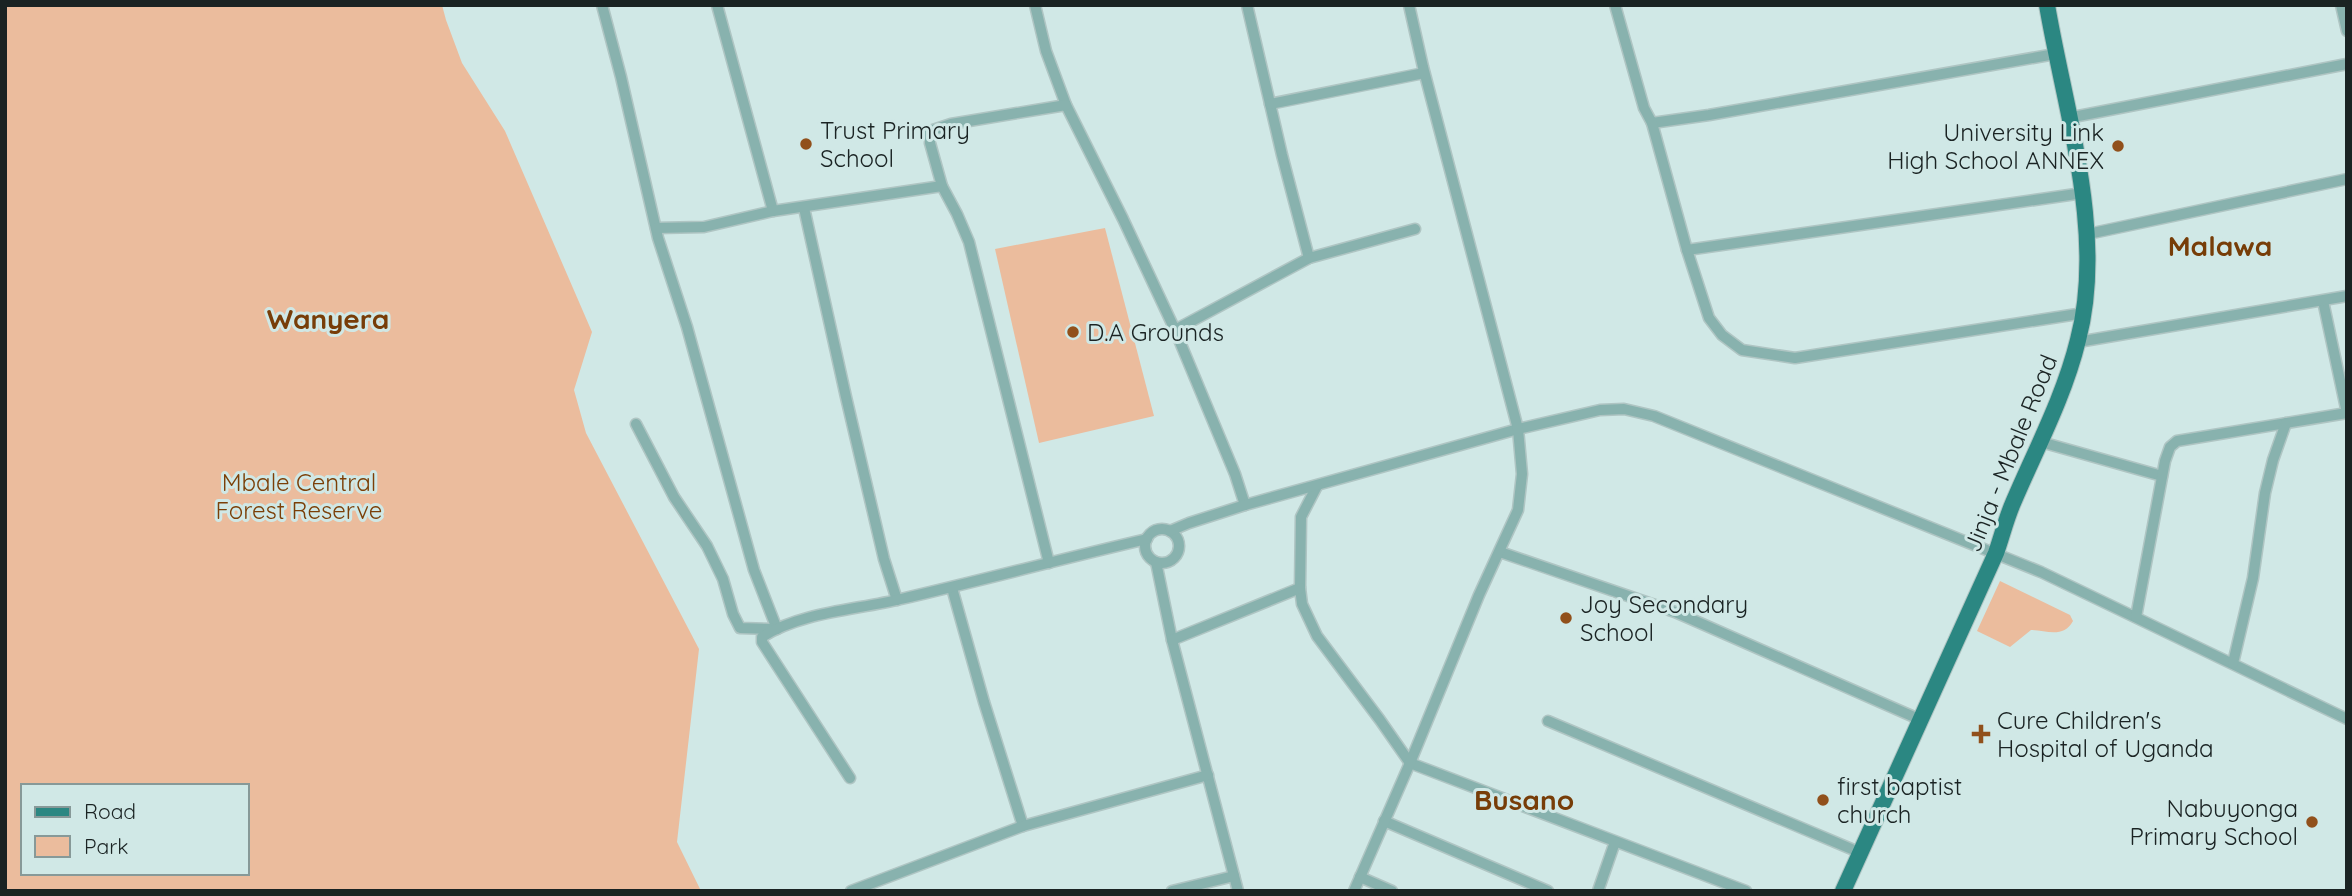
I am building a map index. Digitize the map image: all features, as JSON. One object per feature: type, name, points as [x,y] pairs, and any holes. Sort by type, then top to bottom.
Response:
[{"type":"main road","name":"Jinja - Mbale Road","points":[[1843,891],[1996,553],[2012,506],[2041,442],[2078,342],[2084,313],[2088,234],[2083,193],[2047,5]]},
{"type":"street","points":[[602,5],[656,228],[687,327],[754,570],[777,629]]},
{"type":"street","points":[[718,5],[773,211]]},
{"type":"street","points":[[1035,5],[1046,51],[1066,106],[1175,330],[1235,474],[1245,505]]},
{"type":"street","points":[[1247,5],[1309,258]]},
{"type":"street","points":[[1354,891],[1479,595],[1518,510],[1521,494],[1522,457],[1518,429],[1424,73],[1409,5]]},
{"type":"street","points":[[1615,5],[1709,318],[1722,335],[1742,350],[1794,358],[2084,313]]},
{"type":"street","points":[[2342,5],[2347,31]]},
{"type":"street","points":[[1652,122],[1709,115],[2055,54]]},
{"type":"street","points":[[2068,118],[2347,64]]},
{"type":"street","points":[[1270,104],[1424,73]]},
{"type":"street","points":[[1049,563],[969,242],[942,187],[929,135],[933,130],[951,124],[1066,106]]},
{"type":"street","points":[[2088,234],[2347,179]]},
{"type":"street","points":[[656,228],[704,227],[773,211],[942,187]]},
{"type":"street","points":[[1687,250],[2083,193]]},
{"type":"street","points":[[804,208],[884,559],[897,600]]},
{"type":"street","points":[[1175,330],[1309,258],[1415,229]]},
{"type":"street","points":[[2078,342],[2347,296]]},
{"type":"street","points":[[2136,617],[2162,476],[2171,447],[2177,441],[2347,413],[2323,301]]},
{"type":"street","points":[[850,778],[762,642],[762,637],[807,619],[897,600],[1147,539],[1159,529],[1170,531],[1245,505],[1518,429],[1600,410],[1624,409],[1654,416],[1996,553],[2347,719]]},
{"type":"street","points":[[2233,663],[2253,578],[2265,493],[2286,423]]},
{"type":"street","points":[[636,424],[674,497],[707,546],[723,579],[740,628],[777,629]]},
{"type":"street","points":[[2041,442],[2162,476]]},
{"type":"street","points":[[1317,486],[1301,517],[1300,589],[1305,613],[1317,636],[1410,763],[1746,891]]},
{"type":"street","points":[[1156,562],[1167,562],[1176,556],[1178,540],[1170,531]]},
{"type":"street","points":[[1147,539],[1148,555],[1156,562],[1172,640],[1238,891]]},
{"type":"street","points":[[1500,552],[1675,612],[1921,720]]},
{"type":"street","points":[[952,587],[1023,826]]},
{"type":"street","points":[[1172,640],[1300,589]]},
{"type":"street","points":[[1548,721],[1861,853]]},
{"type":"street","points":[[851,891],[1023,826],[1208,775]]},
{"type":"street","points":[[1384,821],[1548,891]]},
{"type":"street","points":[[1598,891],[1615,842]]},
{"type":"street","points":[[1172,891],[1234,876]]},
{"type":"street","points":[[1360,877],[1392,891]]},
{"type":"street","points":[[884,878],[884,891]]},
{"type":"green space","name":"Mbale Central Forest Reserve","points":[[5,5],[442,5],[462,63],[505,131],[592,332],[574,390],[586,433],[699,649],[677,842],[701,891],[5,891]]},
{"type":"green space","name":"D.A Grounds","points":[[1105,228],[1154,416],[1039,443],[995,249]]},
{"type":"green space","points":[[2000,581],[2070,615],[2073,621],[2060,632],[2031,630],[2010,647],[1977,631]]},
{"type":"place","name":"Trust Primary School","points":[[806,144]]},
{"type":"place","name":"University Link High School ANNEX","points":[[2118,146]]},
{"type":"place","name":"D.A Grounds","points":[[1073,332]]},
{"type":"place","name":"Joy Secondary School","points":[[1566,618]]},
{"type":"place","name":"Cure Children's Hospital of Uganda","points":[[1981,734]]},
{"type":"place","name":"first baptist church","points":[[1823,800]]},
{"type":"place","name":"Nabuyonga Primary School","points":[[2312,822]]},
{"type":"district","name":"Malawa","points":[[2220,245]]},
{"type":"district","name":"Wanyera","points":[[328,318]]},
{"type":"district","name":"Busano","points":[[1524,799]]}]
